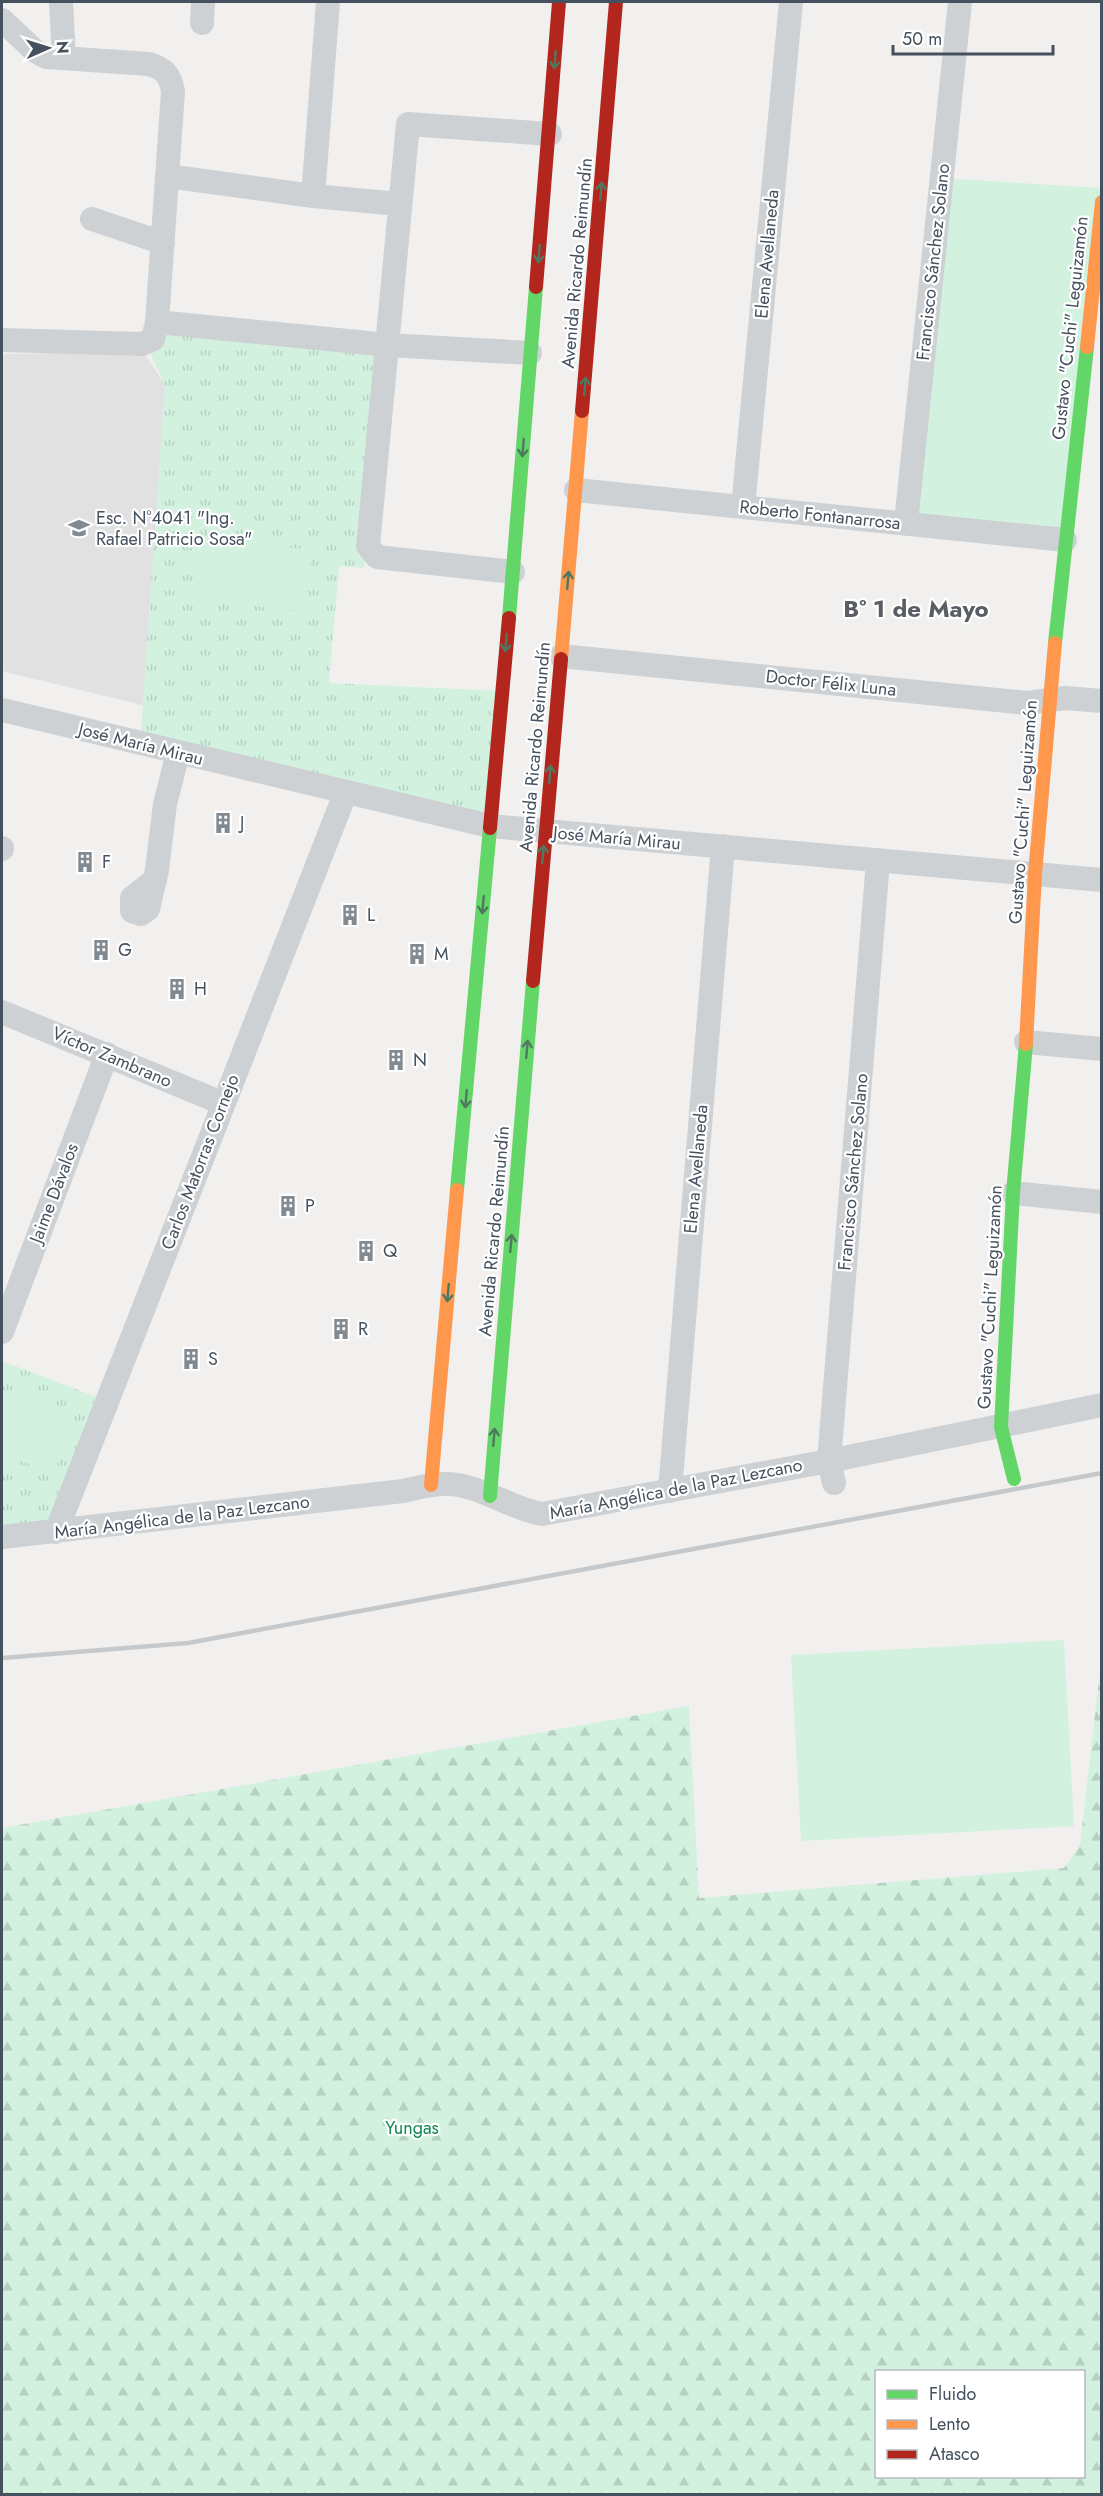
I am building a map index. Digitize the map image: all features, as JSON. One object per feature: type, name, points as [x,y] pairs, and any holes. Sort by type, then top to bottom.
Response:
[{"type":"street","points":[[61,2],[64,58]]},
{"type":"street","points":[[313,196],[328,2]]},
{"type":"street","points":[[431,1485],[513,572],[559,2]]},
{"type":"street","name":"Avenida Ricardo Reimundín","points":[[490,1496],[616,2]]},
{"type":"street","name":"Elena Avellaneda","points":[[743,507],[791,2]]},
{"type":"street","name":"Francisco Sánchez Solano","points":[[906,523],[960,2]]},
{"type":"street","points":[[2,20],[35,51],[46,57],[149,64],[162,68],[170,77],[173,91],[157,322],[153,339],[142,344],[2,340]]},
{"type":"street","points":[[513,572],[377,557],[368,546],[408,124],[550,134]]},
{"type":"street","points":[[167,176],[313,196],[399,204]]},
{"type":"street","name":"Gustavo \"Cuchi\" Leguizamón","points":[[1014,1479],[1001,1427],[1013,1193],[1026,1042],[1035,874],[1049,700],[1101,202]]},
{"type":"street","points":[[92,219],[163,243]]},
{"type":"street","points":[[157,322],[388,345],[530,353]]},
{"type":"street","name":"Roberto Fontanarrosa","points":[[576,490],[1065,540]]},
{"type":"street","name":"Doctor Félix Luna","points":[[561,656],[1027,703],[1049,700],[1101,701]]},
{"type":"street","name":"José María Mirau","points":[[2,710],[345,794],[490,826],[1101,880]]},
{"type":"street","points":[[155,880],[165,804],[178,753]]},
{"type":"street","name":"Carlos Matorras Cornejo","points":[[56,1532],[222,1103],[345,794]]},
{"type":"street","name":"Elena Avellaneda","points":[[670,1491],[723,846]]},
{"type":"street","name":"Francisco Sánchez Solano","points":[[831,1472],[878,861]]},
{"type":"street","name":"Víctor Zambrano","points":[[2,1012],[222,1103]]},
{"type":"street","points":[[1026,1042],[1101,1049]]},
{"type":"street","name":"Jaime Dávalos","points":[[2,1332],[107,1054]]},
{"type":"street","points":[[1013,1193],[1101,1202]]},
{"type":"street","name":"María Angélica de la Paz Lezcano","points":[[2,1537],[403,1491],[431,1485],[456,1485],[490,1496],[527,1512],[542,1514],[670,1491],[831,1472],[1001,1427],[1101,1405]]},
{"type":"shaded area","name":"Esc. N°4041 \"Ing. Rafael Patricio Sosa\"","points":[[143,352],[165,384],[146,706],[2,671],[2,354]]},
{"type":"green space","points":[[941,178],[1101,188],[1065,540],[906,523]]},
{"type":"green space","points":[[157,322],[388,345],[364,568],[339,566],[329,683],[502,691],[490,826],[140,744],[165,385],[148,349]]},
{"type":"green space","points":[[201,538],[312,550],[304,611],[192,600]]},
{"type":"green space","points":[[2,1361],[107,1401],[56,1532],[2,1536]]},
{"type":"green space","points":[[2,1391],[74,1418],[54,1473],[2,1454]]},
{"type":"green space","points":[[1064,1640],[1074,1826],[801,1841],[791,1655]]},
{"type":"green space","name":"Yungas","points":[[1101,1661],[1101,2494],[2,2494],[2,1828],[689,1706],[699,1898],[1064,1868],[1080,1845]]},
{"type":"railway","points":[[2,1658],[188,1643],[1102,1473]]},
{"type":"traffic: fast","points":[[509,618],[536,287]]},
{"type":"traffic: fast","points":[[1055,643],[1087,347]]},
{"type":"traffic: fast","points":[[457,1190],[490,828]]},
{"type":"traffic: fast","points":[[490,1496],[533,981]]},
{"type":"traffic: fast","points":[[1014,1479],[1001,1427],[1013,1193],[1026,1044]]},
{"type":"traffic: slow","points":[[1087,347],[1102,202]]},
{"type":"traffic: slow","points":[[561,659],[582,411]]},
{"type":"traffic: slow","points":[[1026,1044],[1035,874],[1055,643]]},
{"type":"traffic: slow","points":[[431,1485],[457,1190]]},
{"type":"traffic: jam","points":[[536,287],[559,2]]},
{"type":"traffic: jam","points":[[582,411],[616,2]]},
{"type":"traffic: jam","points":[[490,828],[509,618]]},
{"type":"traffic: jam","points":[[533,981],[561,659]]},
{"type":"place","name":"Esc. N°4041 \"Ing. Rafael Patricio Sosa\"","points":[[79,528]]},
{"type":"place","name":"J","points":[[223,823]]},
{"type":"place","name":"F","points":[[85,862]]},
{"type":"place","name":"L","points":[[350,915]]},
{"type":"place","name":"G","points":[[101,950]]},
{"type":"place","name":"M","points":[[417,954]]},
{"type":"place","name":"H","points":[[177,989]]},
{"type":"place","name":"N","points":[[396,1060]]},
{"type":"place","name":"P","points":[[288,1206]]},
{"type":"place","name":"Q","points":[[366,1251]]},
{"type":"place","name":"R","points":[[341,1329]]},
{"type":"place","name":"S","points":[[191,1359]]},
{"type":"district","name":"Bº 1 de Mayo","points":[[916,608]]}]
